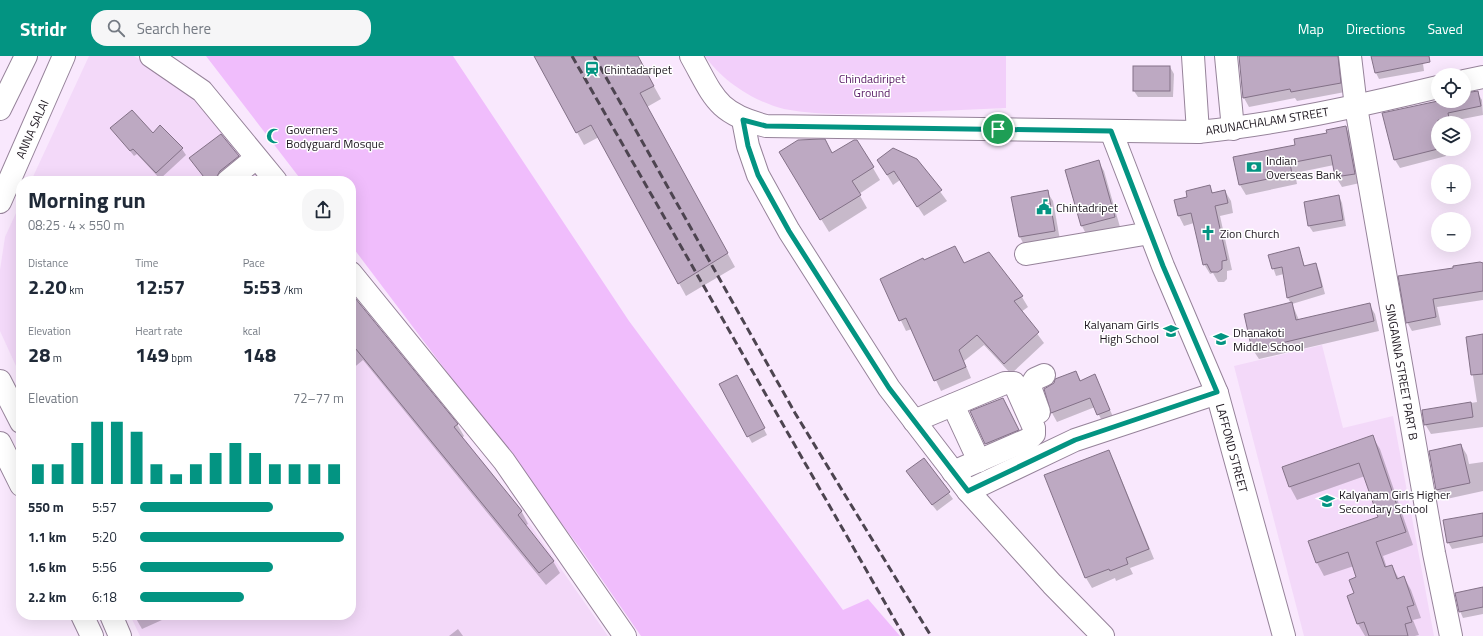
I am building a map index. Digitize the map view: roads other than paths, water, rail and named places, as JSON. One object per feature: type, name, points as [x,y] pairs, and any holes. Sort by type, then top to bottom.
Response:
[{"type":"street","points":[[0,108],[26,56]]},
{"type":"street","name":"ANNA SALAI","points":[[0,202],[64,56]]},
{"type":"street","points":[[151,56],[202,91],[272,176]]},
{"type":"street","name":"ARUNACHALAM STREET","points":[[691,56],[717,102],[743,120],[766,126],[1198,132],[1233,129],[1356,107],[1431,89]]},
{"type":"street","points":[[1193,56],[1198,132]]},
{"type":"street","points":[[1226,56],[1233,129]]},
{"type":"street","name":"SINGANNA STREET PART B","points":[[1350,56],[1356,107],[1434,553],[1451,636]]},
{"type":"street","points":[[1471,80],[1483,77]]},
{"type":"street","points":[[743,120],[748,146],[758,175],[789,231],[889,388],[968,491],[1052,584],[1103,636]]},
{"type":"street","name":"LAFFOND STREET","points":[[1111,131],[1150,233],[1217,392],[1284,636]]},
{"type":"street","points":[[234,176],[256,158]]},
{"type":"street","points":[[1026,254],[1150,233]]},
{"type":"street","points":[[356,279],[504,461],[625,636]]},
{"type":"street","points":[[1044,374],[1035,379],[1030,387],[1054,450]]},
{"type":"street","points":[[0,381],[16,412]]},
{"type":"street","points":[[914,421],[1005,383],[1014,384],[1034,428],[1034,434],[1029,439],[954,472]]},
{"type":"street","points":[[968,491],[1075,440],[1217,392]]},
{"type":"street","points":[[953,405],[979,461]]},
{"type":"street","points":[[0,443],[6,459],[16,476]]},
{"type":"street","points":[[84,620],[92,636]]},
{"type":"street","points":[[113,620],[120,636]]},
{"type":"railway","points":[[572,56],[904,636]]},
{"type":"railway","points":[[594,56],[795,413],[931,636]]},
{"type":"place","name":"Chintadaripet","points":[[592,69]]},
{"type":"place","name":"Governers Bodyguard Mosque","points":[[274,136]]},
{"type":"place","name":"Indian Overseas Bank","points":[[1254,167]]},
{"type":"place","name":"Chintadripet","points":[[1044,207]]},
{"type":"place","name":"Zion Church","points":[[1208,233]]},
{"type":"place","name":"Kalyanam Girls High School","points":[[1171,331]]},
{"type":"place","name":"Dhanakoti Middle School","points":[[1221,339]]},
{"type":"place","name":"Kalyanam Girls Higher Secondary School","points":[[1327,501]]},
{"type":"park label","name":"Chindadiripet Ground","points":[[872,85]]}]
